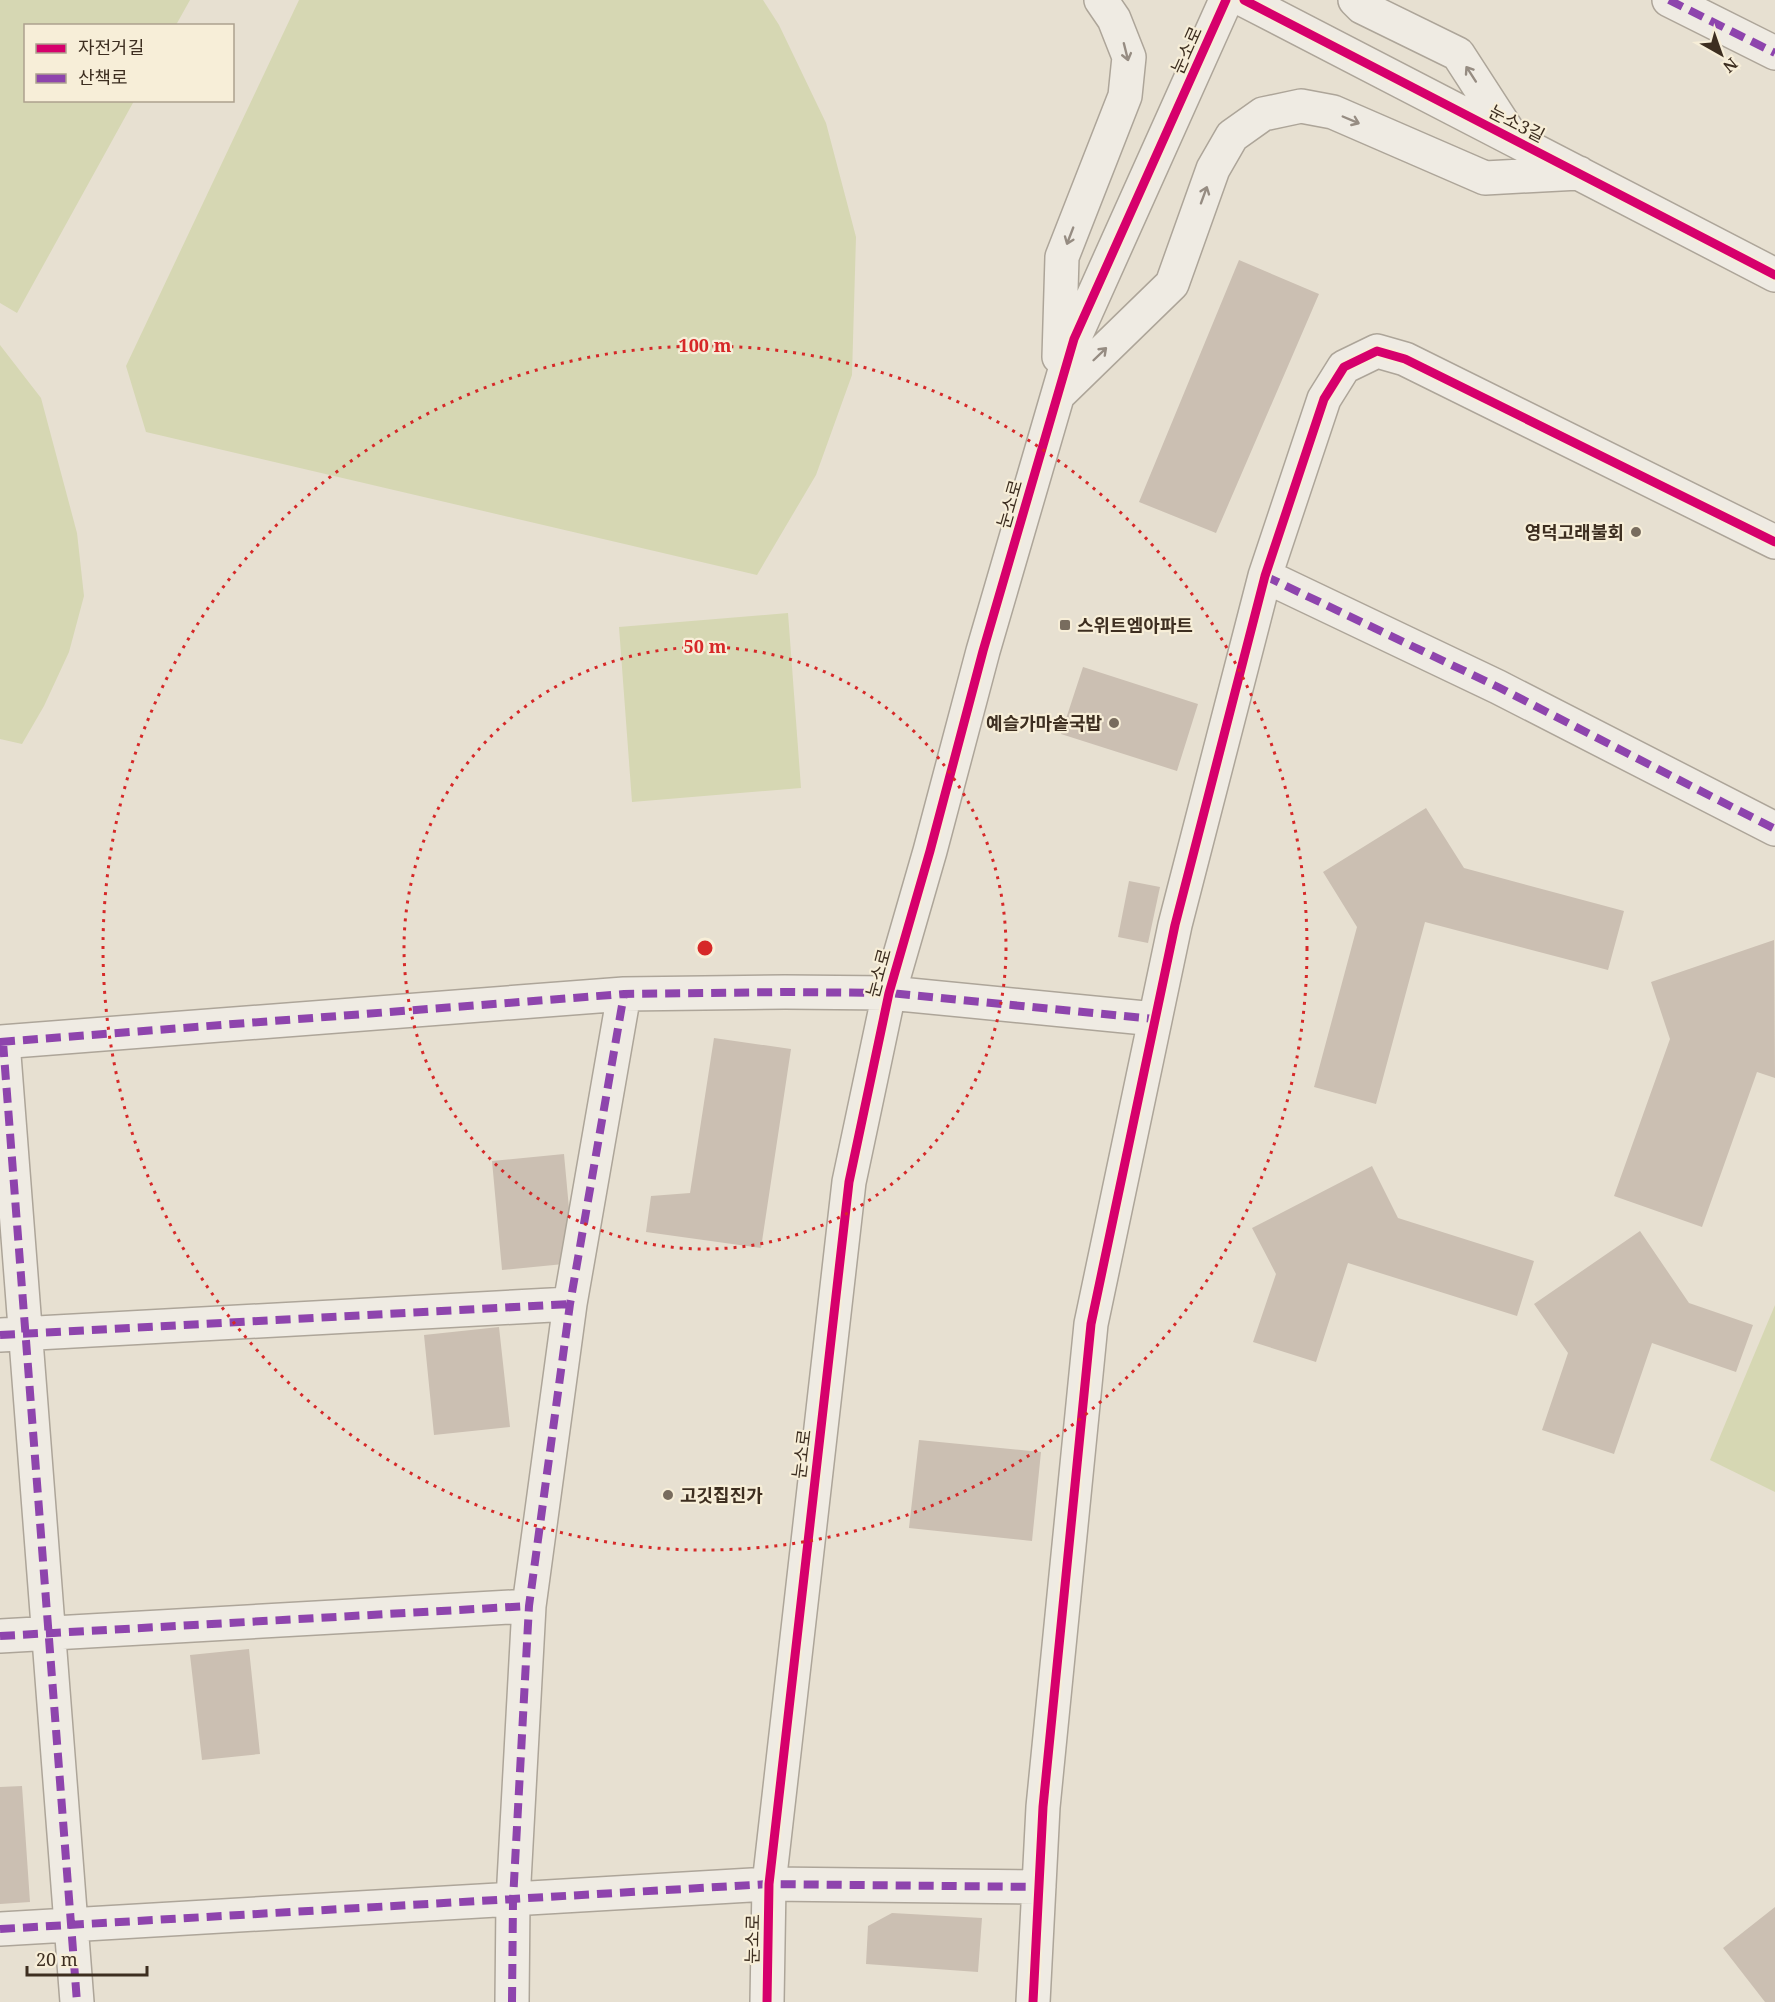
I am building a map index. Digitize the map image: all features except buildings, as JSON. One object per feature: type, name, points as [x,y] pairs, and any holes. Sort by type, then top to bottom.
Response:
[{"type":"street","points":[[1058,395],[1062,257],[1125,96],[1129,57],[1114,19],[1101,0]]},
{"type":"street","name":"눈소로","points":[[767,2002],[769,1884],[849,1182],[889,993],[983,651],[1074,339],[1226,0]]},
{"type":"street","name":"눈소3길","points":[[1244,0],[1775,276]]},
{"type":"street","points":[[1355,0],[1362,7],[1458,54],[1514,140]]},
{"type":"street","points":[[1669,0],[1775,53]]},
{"type":"street","points":[[1058,395],[1172,284],[1213,170],[1232,136],[1263,114],[1301,106],[1333,112],[1485,178],[1579,173]]},
{"type":"street","points":[[1033,2002],[1043,1807],[1091,1324],[1175,925],[1265,576],[1324,399],[1344,367],[1377,351],[1405,358],[1775,542]]},
{"type":"street","points":[[1265,576],[1498,687],[1775,829]]},
{"type":"street","points":[[77,2002],[48,1633],[13,1334],[1,1042],[624,994],[889,993],[1155,1019]]},
{"type":"street","points":[[512,2002],[513,1900],[529,1606],[570,1304],[624,994]]},
{"type":"street","points":[[13,1334],[570,1304]]},
{"type":"street","points":[[0,1636],[529,1606]]},
{"type":"street","points":[[0,1929],[769,1884],[1039,1887]]},
{"type":"green space","points":[[0,0],[190,0],[177,24],[24,24],[24,102],[133,102],[17,313],[0,303]]},
{"type":"green space","points":[[299,0],[763,0],[779,25],[826,123],[856,237],[852,375],[816,475],[757,575],[146,432],[126,366]]},
{"type":"green space","points":[[0,345],[41,398],[77,533],[84,596],[69,652],[44,706],[22,744],[0,739]]},
{"type":"green space","points":[[788,613],[801,788],[632,802],[619,627]]},
{"type":"green space","points":[[1775,1305],[1775,1492],[1710,1460]]},
{"type":"marked path","points":[[1669,0],[1775,53]]},
{"type":"marked path","points":[[1265,576],[1498,687],[1775,829]]},
{"type":"marked path","points":[[0,1042],[624,994],[889,993],[1155,1019]]},
{"type":"marked path","points":[[512,2002],[513,1900],[529,1606],[570,1304],[624,994]]},
{"type":"marked path","points":[[3,1042],[77,2002]]},
{"type":"marked path","points":[[0,1335],[570,1304]]},
{"type":"marked path","points":[[0,1636],[529,1606]]},
{"type":"marked path","points":[[0,1929],[769,1884],[1039,1887]]},
{"type":"cycle path","points":[[767,2002],[769,1884],[849,1182],[889,993],[930,851],[983,651],[1074,339],[1226,0]]},
{"type":"cycle path","points":[[1244,0],[1775,275]]},
{"type":"cycle path","points":[[1033,2002],[1043,1807],[1091,1324],[1175,925],[1265,576],[1324,399],[1344,367],[1377,351],[1405,359],[1775,542]]},
{"type":"place","name":"영덕고래불회","points":[[1636,532]]},
{"type":"place","name":"스위트엠아파트","points":[[1065,625]]},
{"type":"place","name":"예슬가마솥국밥","points":[[1114,723]]},
{"type":"place","name":"고깃집진가","points":[[668,1495]]}]
